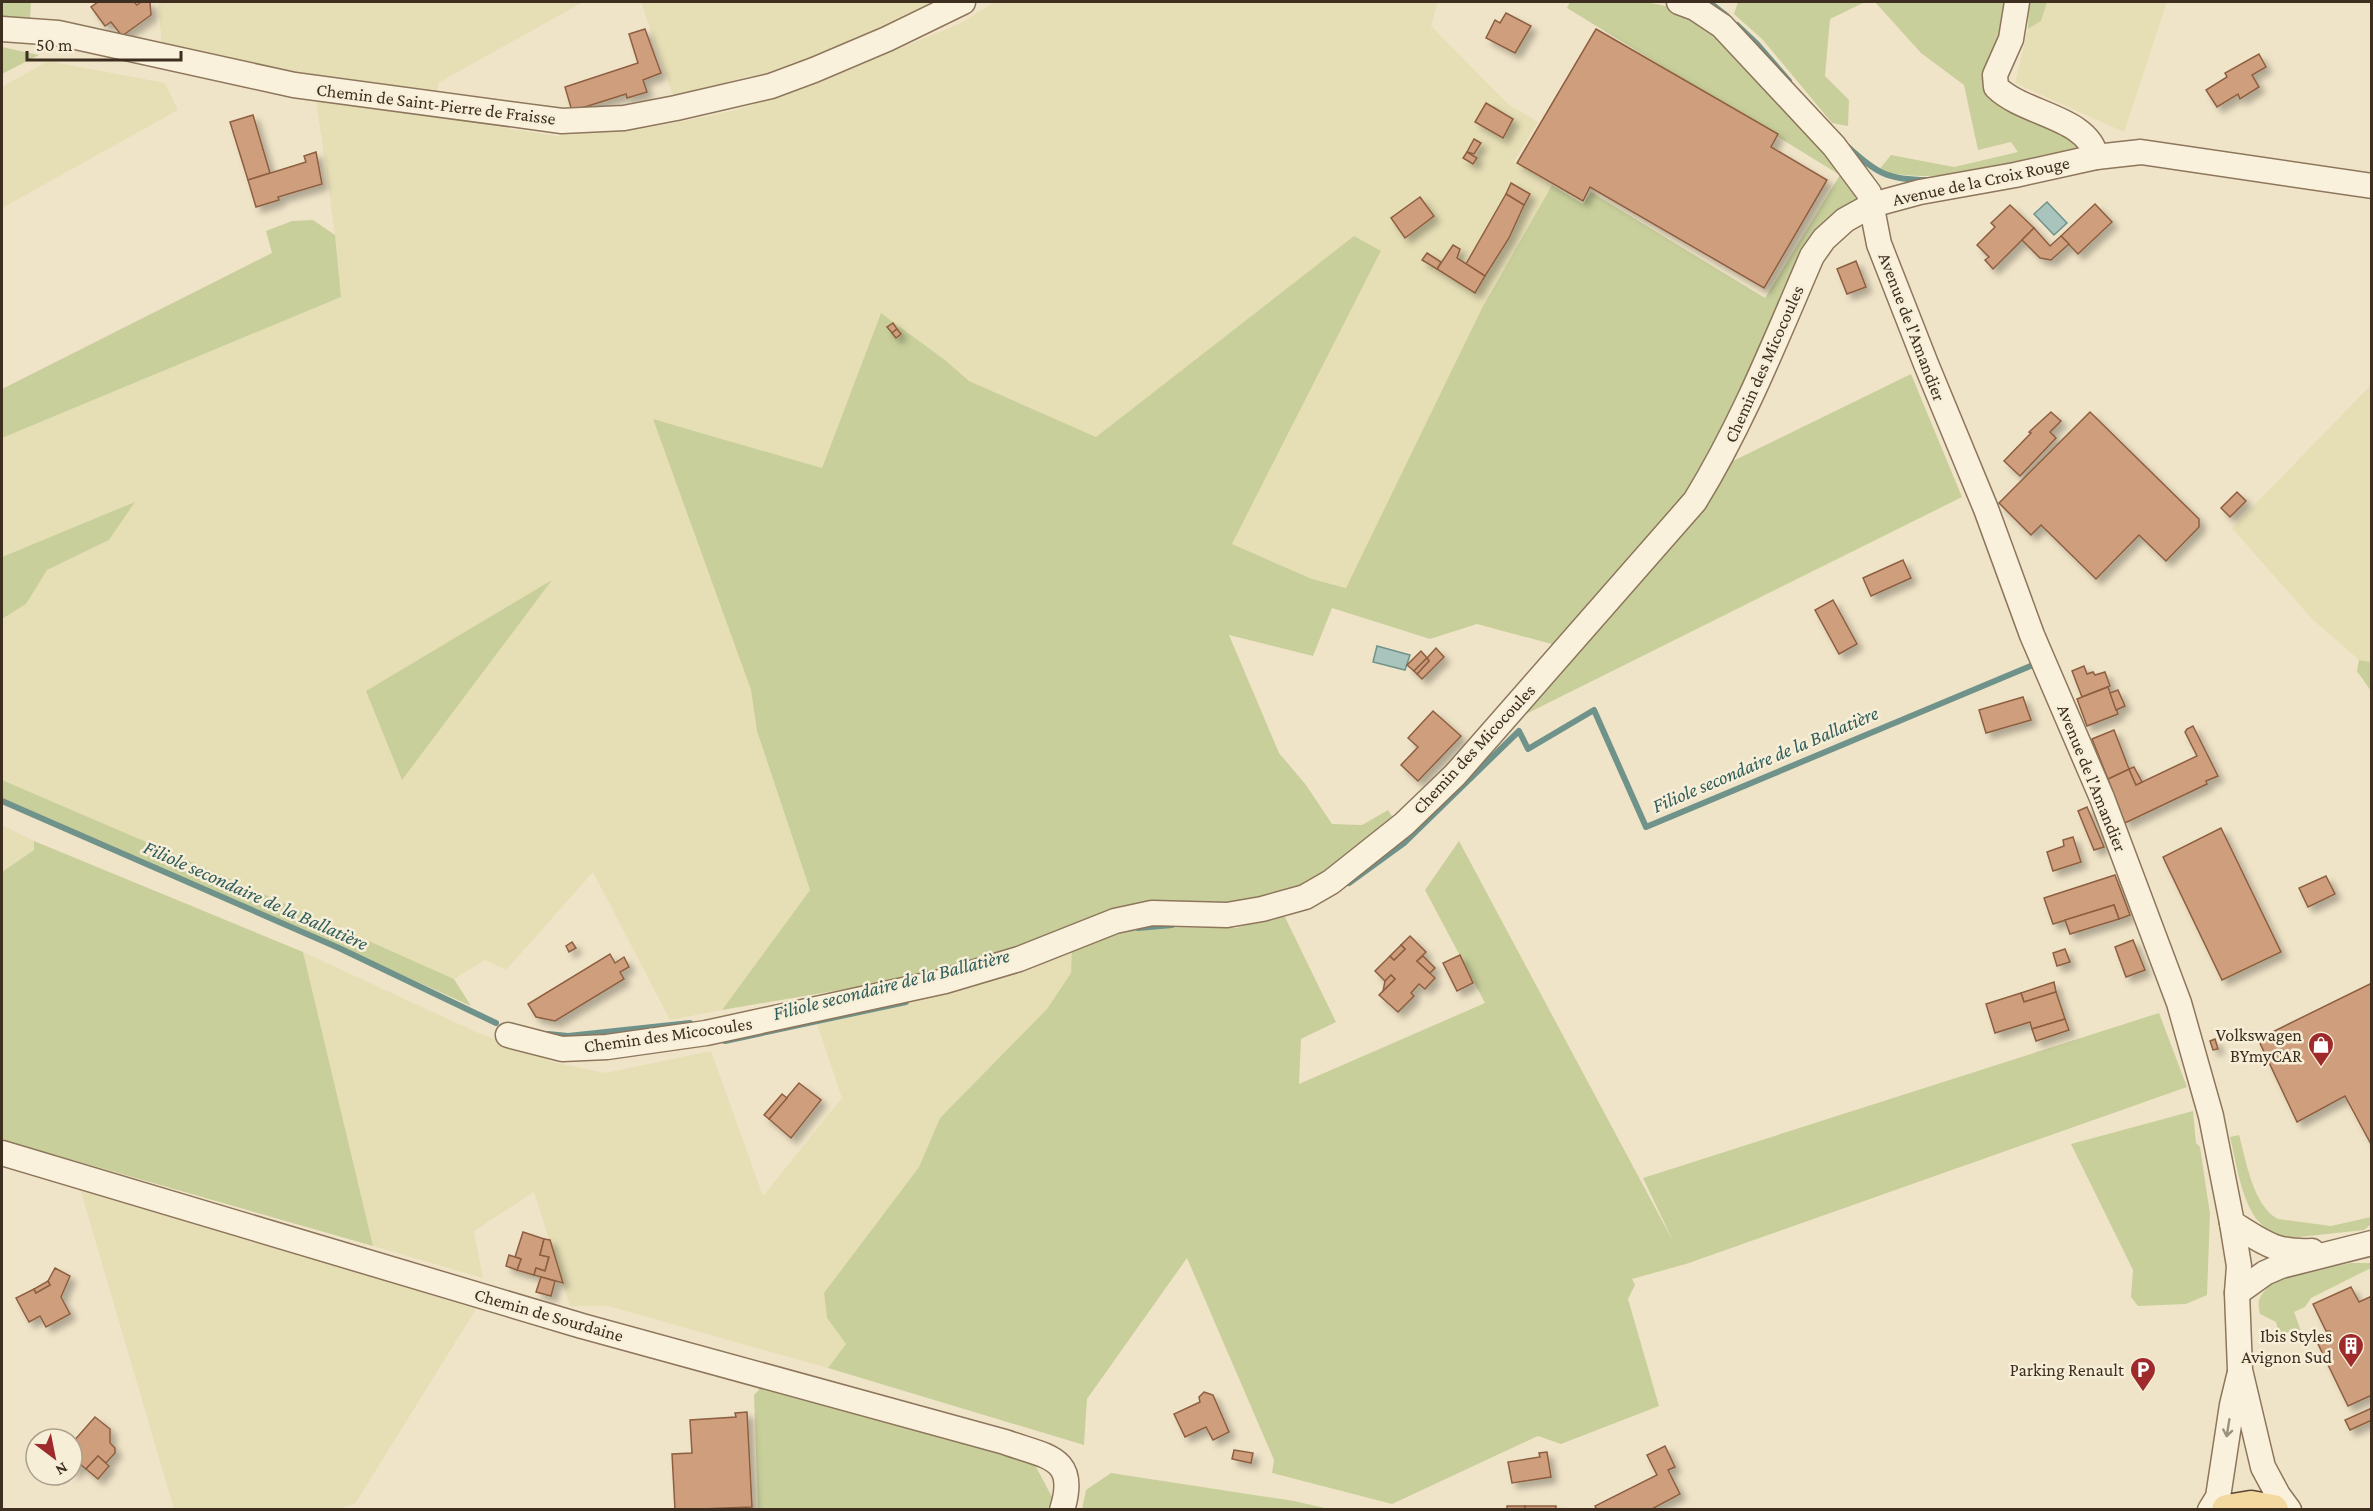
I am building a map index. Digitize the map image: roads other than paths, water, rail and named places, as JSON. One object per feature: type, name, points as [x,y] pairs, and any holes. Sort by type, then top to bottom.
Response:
[{"type":"main road","points":[[2228,1509],[2280,1505]]},
{"type":"street","name":"Chemin de Saint-Pierre de Fraisse","points":[[2,29],[58,33],[294,85],[562,121],[624,117],[676,108],[771,86],[887,39],[963,2]]},
{"type":"street","name":"Avenue de la Croix Rouge","points":[[1679,2],[1695,8],[1722,26],[1834,146],[1869,193],[1872,205],[1920,192],[2015,175],[2096,156],[2141,152],[2372,186]]},
{"type":"street","points":[[2017,2],[2012,39],[1995,75],[1996,87],[2006,98],[2073,125],[2090,140],[2096,156]]},
{"type":"street","name":"Chemin des Micocoules","points":[[508,1035],[562,1049],[608,1047],[706,1033],[945,981],[1018,959],[1115,921],[1152,914],[1227,915],[1262,909],[1305,897],[1331,882],[1404,824],[1455,774],[1695,501],[1724,454],[1746,410],[1812,256],[1824,239],[1845,220],[1872,205]]},
{"type":"street","name":"Avenue de l'Amandier","points":[[1872,205],[1884,255],[1986,509],[2032,635],[2102,798],[2179,1003],[2211,1116],[2232,1223],[2239,1266],[2237,1293],[2240,1370],[2259,1453],[2280,1505]]},
{"type":"street","name":"Chemin de Sourdaine","points":[[2,1153],[582,1326],[1005,1442],[1058,1461],[1065,1472],[1067,1486],[1064,1506]]},
{"type":"street","points":[[2232,1223],[2283,1251]]},
{"type":"street","points":[[2237,1293],[2265,1273],[2281,1266],[2372,1244]]},
{"type":"street","points":[[2239,1266],[2270,1253],[2344,1249]]},
{"type":"street","name":"Avenue de l'Amandier","points":[[2210,1509],[2218,1497],[2232,1405],[2240,1370]]},
{"type":"water","points":[[2047,202],[2067,223],[2054,235],[2034,214]]},
{"type":"water","points":[[1377,646],[1410,655],[1405,670],[1373,662]]},
{"type":"waterway","points":[[1709,2],[1727,16]]},
{"type":"waterway","points":[[1737,25],[1789,81]]},
{"type":"waterway","points":[[1848,147],[1883,173],[1914,180],[1927,180]]},
{"type":"waterway","name":"Filiole secondaire de la Ballatière","points":[[1349,883],[1404,843],[1519,731],[1528,749],[1594,710],[1646,827],[2033,665]]},
{"type":"waterway","name":"Filiole secondaire de la Ballatière","points":[[2,801],[339,948],[496,1023]]},
{"type":"waterway","name":"Filiole secondaire de la Ballatière","points":[[1138,928],[1172,925]]},
{"type":"waterway","name":"Filiole secondaire de la Ballatière","points":[[725,1041],[906,1002]]},
{"type":"waterway","name":"Filiole secondaire de la Ballatière","points":[[548,1034],[568,1036],[690,1023]]},
{"type":"place","name":"Volkswagen BYmyCAR","points":[[2321,1068]]},
{"type":"place","name":"Ibis Styles Avignon Sud","points":[[2351,1369]]},
{"type":"place","name":"Parking Renault","points":[[2143,1393]]}]
